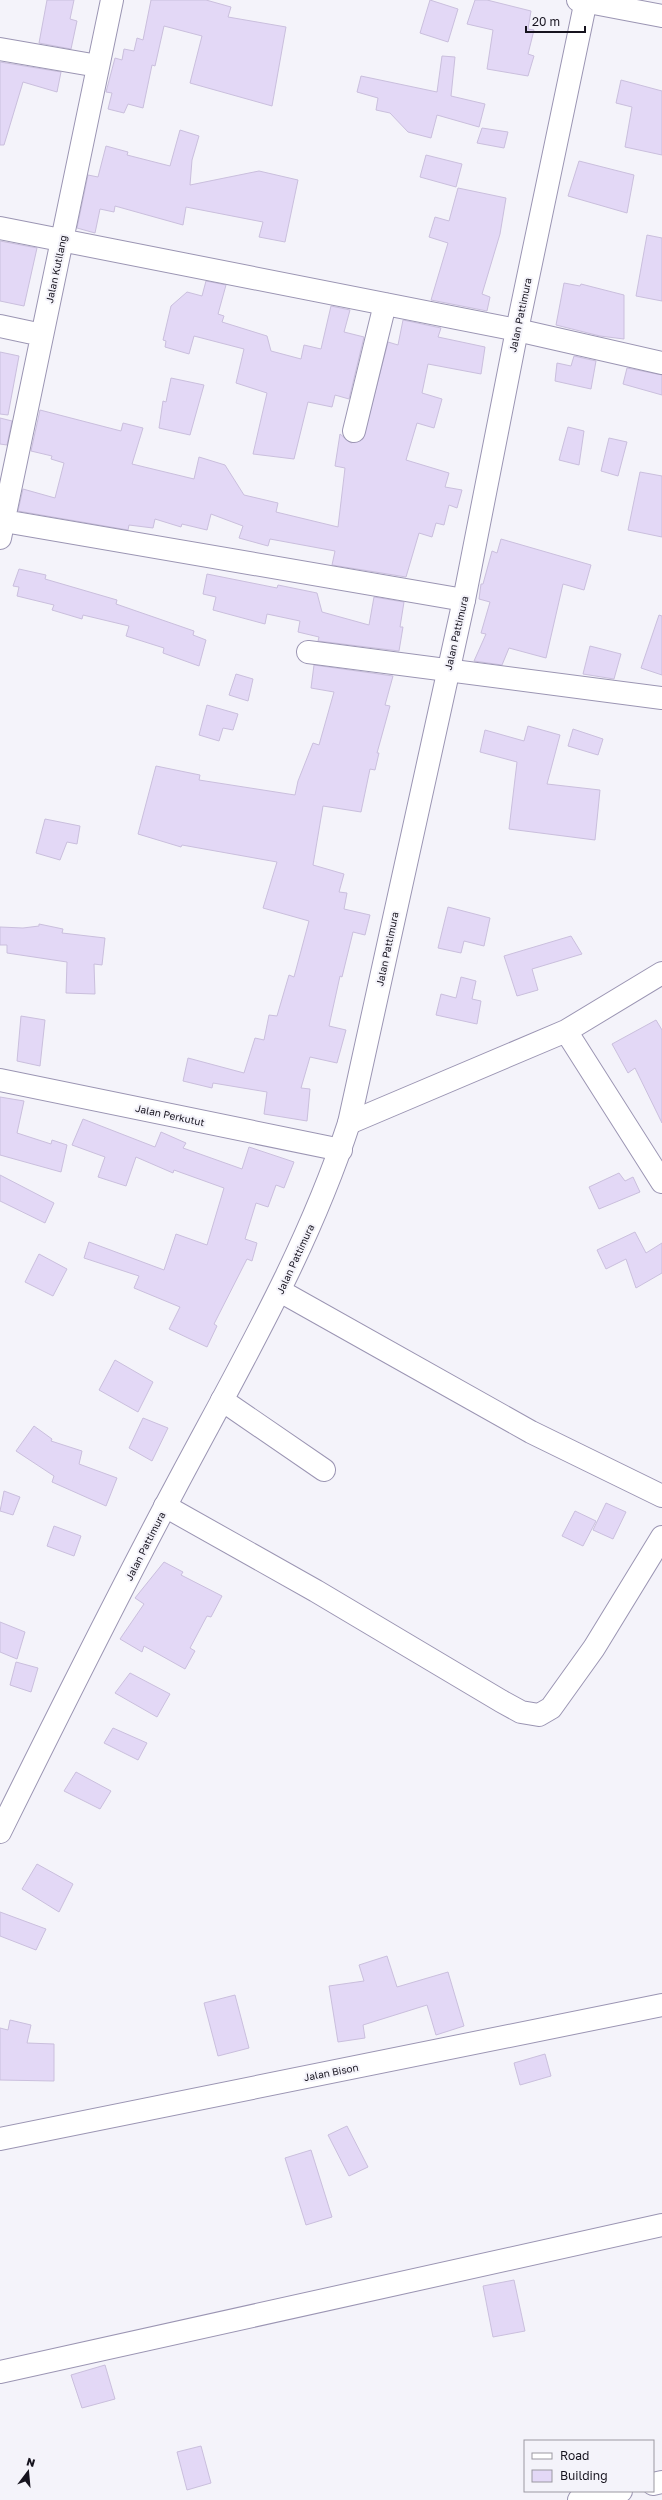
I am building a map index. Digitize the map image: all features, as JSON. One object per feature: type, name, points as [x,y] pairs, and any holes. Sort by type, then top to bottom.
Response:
[{"type":"street","name":"Jalan Kutilang","points":[[2,529],[112,0]]},
{"type":"street","points":[[584,0],[662,16]]},
{"type":"street","name":"Jalan Pattimura","points":[[0,1832],[5,1808],[280,1292],[325,1193],[341,1150],[349,1124],[464,600],[584,0]]},
{"type":"street","points":[[0,49],[98,66]]},
{"type":"street","points":[[0,228],[517,330],[662,363]]},
{"type":"street","points":[[354,432],[385,304]]},
{"type":"street","points":[[0,326],[42,335]]},
{"type":"street","points":[[2,529],[464,600]]},
{"type":"street","points":[[308,652],[662,698]]},
{"type":"street","points":[[349,1124],[566,1031],[662,973]]},
{"type":"street","points":[[566,1031],[662,1182]]},
{"type":"street","name":"Jalan Perkutut","points":[[0,1080],[341,1150]]},
{"type":"street","points":[[280,1292],[531,1432],[662,1496]]},
{"type":"street","points":[[222,1400],[324,1470]]},
{"type":"street","points":[[165,1506],[316,1592],[501,1701],[521,1712],[539,1715],[551,1708],[594,1648],[662,1537]]},
{"type":"street","name":"Jalan Bison","points":[[0,2139],[662,2005]]},
{"type":"street","points":[[0,2372],[662,2225]]},
{"type":"street","points":[[579,2500],[616,2492]]},
{"type":"building","points":[[47,0],[74,0],[70,19],[77,21],[71,49],[39,43]]},
{"type":"building","points":[[151,0],[206,0],[231,7],[228,17],[286,27],[272,106],[190,83],[202,36],[164,26],[155,66],[152,65],[143,108],[128,104],[124,113],[108,109],[112,93],[106,92],[115,58],[122,60],[124,49],[134,51],[137,38],[143,40]]},
{"type":"building","points":[[430,0],[458,9],[448,42],[420,33]]},
{"type":"building","points":[[475,0],[487,0],[531,11],[528,29],[534,30],[528,54],[534,56],[528,76],[487,69],[493,30],[467,24]]},
{"type":"building","points":[[442,56],[455,57],[451,96],[485,104],[479,127],[437,115],[431,138],[408,132],[390,113],[376,110],[378,98],[357,92],[361,76],[437,92]]},
{"type":"building","points":[[0,62],[61,72],[57,92],[23,82],[4,145],[0,145]]},
{"type":"building","points":[[621,80],[662,91],[662,155],[625,147],[632,107],[616,103]]},
{"type":"building","points":[[482,128],[508,132],[504,148],[477,143]]},
{"type":"building","points":[[180,130],[199,136],[192,160],[190,185],[259,171],[298,180],[285,242],[259,237],[263,222],[186,207],[183,225],[115,206],[114,212],[100,209],[95,233],[77,228],[88,175],[98,177],[106,146],[128,152],[127,155],[170,166]]},
{"type":"building","points":[[426,155],[462,164],[456,187],[420,177]]},
{"type":"building","points":[[579,161],[634,175],[627,213],[568,196]]},
{"type":"building","points":[[458,188],[506,198],[500,234],[482,294],[490,297],[487,311],[431,300],[448,243],[429,237],[435,217],[449,221]]},
{"type":"building","points":[[647,235],[662,238],[662,301],[636,296]]},
{"type":"building","points":[[0,241],[37,248],[24,306],[0,301]]},
{"type":"building","points":[[206,281],[226,285],[218,314],[224,316],[222,322],[267,336],[271,351],[301,359],[304,345],[321,349],[331,306],[350,310],[344,332],[364,337],[349,399],[335,395],[332,407],[308,402],[294,459],[253,454],[267,393],[236,383],[244,349],[194,336],[189,354],[165,347],[166,341],[163,340],[171,306],[187,292],[202,296]]},
{"type":"building","points":[[564,283],[580,286],[581,284],[624,295],[624,339],[600,336],[556,325]]},
{"type":"building","points":[[403,320],[441,328],[438,337],[485,347],[481,374],[428,364],[422,393],[442,399],[434,428],[417,423],[406,460],[449,473],[445,487],[462,490],[457,508],[449,505],[444,525],[436,523],[432,537],[419,533],[406,577],[332,565],[335,551],[270,539],[268,546],[239,538],[243,526],[211,514],[207,530],[182,524],[181,527],[155,519],[153,528],[129,525],[128,530],[18,511],[23,489],[55,498],[64,463],[51,459],[52,456],[31,451],[40,410],[121,431],[123,423],[143,428],[132,464],[194,479],[199,457],[225,465],[244,495],[278,503],[276,512],[338,527],[345,468],[335,466],[340,434],[351,443],[363,439],[388,342],[398,345]]},
{"type":"building","points":[[0,352],[19,356],[8,415],[0,414]]},
{"type":"building","points":[[574,356],[596,361],[591,389],[555,381],[557,363],[571,366]]},
{"type":"building","points":[[627,368],[662,375],[662,395],[623,384]]},
{"type":"building","points":[[171,378],[204,385],[190,435],[159,428],[163,401],[166,402]]},
{"type":"building","points":[[0,418],[12,421],[7,445],[0,444]]},
{"type":"building","points":[[568,427],[584,431],[579,465],[559,460]]},
{"type":"building","points":[[609,438],[627,442],[618,476],[601,471]]},
{"type":"building","points":[[640,472],[662,476],[662,537],[628,530]]},
{"type":"building","points":[[501,539],[591,565],[584,590],[563,584],[546,658],[509,648],[502,665],[474,661],[486,634],[481,633],[490,602],[479,599],[481,584],[483,584],[492,551],[497,553]]},
{"type":"building","points":[[19,569],[46,575],[45,579],[117,600],[116,604],[194,631],[193,635],[206,640],[199,666],[163,653],[164,648],[126,636],[129,626],[83,615],[82,619],[52,610],[54,605],[17,596],[19,587],[13,586]]},
{"type":"building","points":[[207,574],[277,588],[278,585],[317,593],[322,612],[369,625],[374,597],[404,602],[400,627],[403,627],[399,651],[318,641],[319,637],[298,632],[300,621],[267,614],[265,624],[213,610],[216,597],[203,594]]},
{"type":"building","points":[[659,615],[662,616],[662,675],[641,668]]},
{"type":"building","points":[[590,646],[621,654],[614,679],[583,674]]},
{"type":"building","points":[[314,665],[393,676],[385,705],[390,706],[377,753],[379,753],[375,770],[370,769],[361,812],[323,806],[313,865],[344,874],[339,892],[347,893],[344,909],[370,915],[365,935],[353,932],[342,977],[340,976],[329,1026],[346,1030],[337,1063],[310,1057],[301,1088],[310,1089],[307,1121],[264,1114],[267,1092],[213,1083],[212,1088],[183,1081],[188,1058],[244,1073],[255,1038],[264,1040],[269,1015],[277,1016],[289,975],[294,977],[309,921],[263,908],[277,862],[182,845],[181,847],[138,834],[156,766],[200,775],[199,780],[295,795],[298,781],[313,743],[319,745],[334,692],[311,688]]},
{"type":"building","points":[[236,674],[253,679],[248,701],[229,695]]},
{"type":"building","points":[[207,705],[238,714],[233,730],[223,728],[219,741],[199,735]]},
{"type":"building","points":[[528,726],[560,735],[547,784],[600,790],[595,840],[509,829],[517,762],[480,752],[485,730],[524,741]]},
{"type":"building","points":[[573,729],[603,739],[598,755],[568,746]]},
{"type":"building","points":[[45,819],[80,826],[77,844],[67,842],[60,860],[36,853]]},
{"type":"building","points":[[448,907],[490,918],[484,946],[464,941],[461,953],[438,948]]},
{"type":"building","points":[[39,924],[63,929],[62,933],[105,938],[102,965],[94,964],[95,994],[66,993],[67,962],[7,953],[7,945],[0,945],[0,927],[23,928],[39,926]]},
{"type":"building","points":[[571,936],[582,954],[532,969],[538,990],[517,996],[504,956]]},
{"type":"building","points":[[461,977],[476,981],[472,999],[481,1001],[477,1024],[436,1015],[441,994],[456,998]]},
{"type":"building","points":[[21,1016],[45,1020],[40,1066],[17,1061]]},
{"type":"building","points":[[656,1020],[662,1030],[662,1123],[635,1068],[628,1073],[612,1044]]},
{"type":"building","points":[[0,1097],[24,1101],[17,1133],[51,1144],[52,1140],[67,1145],[61,1172],[0,1155]]},
{"type":"building","points":[[83,1119],[155,1147],[161,1132],[186,1143],[183,1148],[242,1169],[249,1147],[294,1162],[284,1188],[276,1185],[268,1207],[256,1203],[245,1239],[257,1243],[252,1261],[247,1259],[214,1324],[217,1326],[207,1347],[169,1329],[180,1307],[134,1288],[139,1276],[84,1258],[89,1242],[164,1270],[176,1234],[207,1245],[224,1188],[174,1170],[173,1173],[136,1157],[126,1186],[98,1177],[105,1157],[72,1145]]},
{"type":"building","points":[[619,1173],[625,1181],[633,1177],[640,1192],[599,1209],[589,1187]]},
{"type":"building","points":[[0,1175],[54,1203],[45,1223],[0,1201]]},
{"type":"building","points":[[635,1232],[646,1253],[662,1243],[662,1273],[636,1288],[626,1259],[606,1269],[597,1250]]},
{"type":"building","points":[[39,1254],[67,1269],[53,1296],[25,1282]]},
{"type":"building","points":[[115,1360],[153,1382],[138,1412],[99,1390]]},
{"type":"building","points":[[143,1418],[168,1428],[152,1461],[129,1448]]},
{"type":"building","points":[[34,1426],[52,1439],[51,1441],[82,1451],[79,1464],[117,1478],[106,1506],[52,1482],[54,1476],[16,1451]]},
{"type":"building","points":[[4,1491],[20,1497],[13,1515],[0,1511]]},
{"type":"building","points":[[606,1503],[626,1512],[613,1539],[593,1530]]},
{"type":"building","points":[[575,1511],[596,1521],[583,1546],[562,1536]]},
{"type":"building","points":[[54,1526],[81,1536],[74,1556],[47,1546]]},
{"type":"building","points":[[164,1562],[183,1572],[181,1575],[222,1596],[211,1617],[207,1616],[190,1648],[195,1651],[185,1669],[144,1646],[142,1652],[120,1639],[144,1604],[135,1598]]},
{"type":"building","points":[[0,1622],[25,1632],[17,1659],[0,1652]]},
{"type":"building","points":[[16,1662],[38,1668],[31,1692],[10,1685]]},
{"type":"building","points":[[130,1673],[170,1694],[157,1717],[115,1693]]},
{"type":"building","points":[[113,1728],[147,1743],[138,1760],[104,1743]]},
{"type":"building","points":[[76,1772],[111,1791],[100,1809],[64,1791]]},
{"type":"building","points":[[37,1864],[73,1884],[59,1912],[22,1889]]},
{"type":"building","points":[[0,1912],[46,1929],[36,1950],[0,1936]]},
{"type":"building","points":[[387,1956],[397,1987],[448,1972],[464,2026],[436,2035],[427,2005],[363,2025],[365,2038],[338,2042],[329,1986],[364,1981],[359,1965]]},
{"type":"building","points":[[235,1995],[249,2048],[218,2056],[204,2003]]},
{"type":"building","points":[[10,2020],[31,2025],[27,2043],[54,2044],[54,2081],[0,2080],[0,2028],[8,2030]]},
{"type":"building","points":[[545,2054],[551,2076],[520,2085],[514,2063]]},
{"type":"building","points":[[347,2126],[368,2167],[349,2176],[328,2135]]},
{"type":"building","points":[[311,2150],[332,2217],[306,2225],[285,2158]]},
{"type":"building","points":[[514,2280],[525,2331],[493,2337],[483,2286]]},
{"type":"building","points":[[105,2365],[115,2399],[82,2408],[71,2375]]},
{"type":"building","points":[[201,2446],[211,2483],[187,2490],[177,2452]]}]
